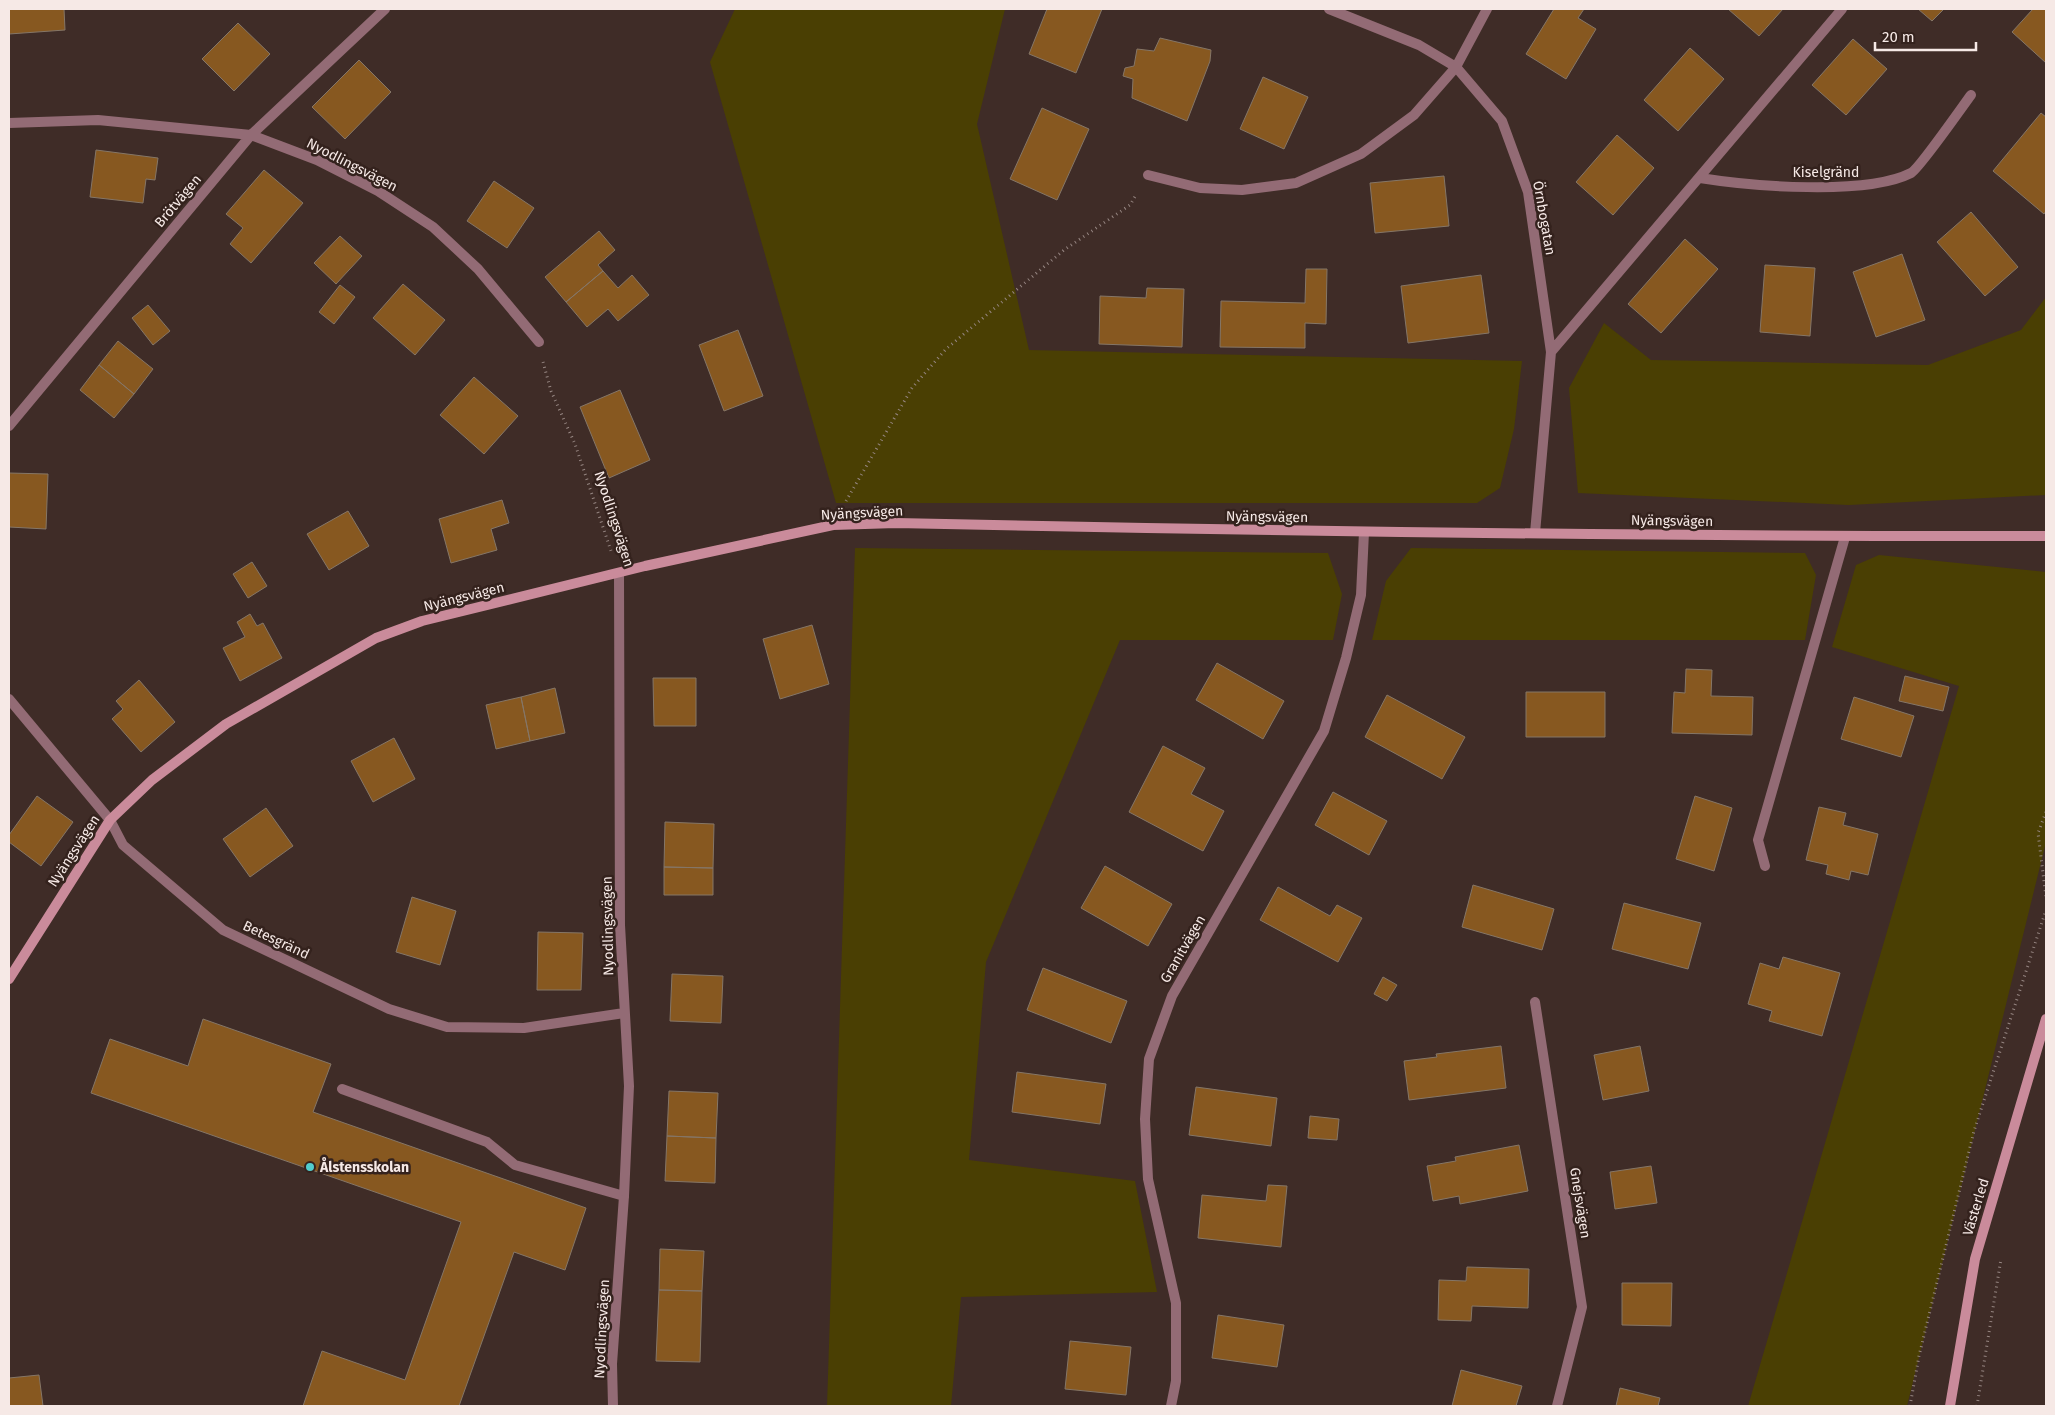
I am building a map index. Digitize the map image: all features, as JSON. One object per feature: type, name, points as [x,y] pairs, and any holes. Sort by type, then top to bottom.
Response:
[{"type":"street","name":"Brötvägen","points":[[9,426],[251,135],[385,9]]},
{"type":"street","name":"Örnbogatan","points":[[1329,9],[1418,45],[1456,67],[1502,121],[1528,192],[1551,352],[1536,533]]},
{"type":"street","points":[[1148,175],[1200,188],[1242,190],[1296,183],[1361,154],[1414,115],[1456,67],[1487,9]]},
{"type":"street","points":[[1551,352],[1842,9]]},
{"type":"street","name":"Kiselgränd","points":[[1700,178],[1744,185],[1868,186],[1912,172],[1971,95]]},
{"type":"street","name":"Nyodlingsvägen","points":[[9,123],[98,120],[251,135],[317,160],[378,190],[432,227],[478,269],[539,342]]},
{"type":"street","name":"Nyängsvägen","points":[[9,978],[110,820],[152,780],[226,724],[376,638],[422,621],[832,525],[906,524],[1364,532],[1845,537],[2046,536]]},
{"type":"street","name":"Granitvägen","points":[[1171,1406],[1176,1381],[1176,1303],[1148,1179],[1145,1119],[1149,1059],[1172,996],[1324,732],[1346,658],[1361,595],[1364,532]]},
{"type":"street","points":[[1764,866],[1758,840],[1845,537]]},
{"type":"street","name":"Nyodlingsvägen","points":[[613,1406],[612,1364],[624,1196],[629,1086],[620,925],[618,574]]},
{"type":"street","name":"Betesgränd","points":[[9,699],[110,820],[123,845],[223,930],[389,1009],[447,1027],[514,1028],[624,1013]]},
{"type":"street","name":"Gnejsvägen","points":[[1535,1002],[1582,1307],[1557,1406]]},
{"type":"street","name":"Västerled","points":[[1950,1406],[1975,1259],[2046,1019]]},
{"type":"street","points":[[342,1089],[487,1142],[515,1165],[624,1196]]},
{"type":"path","points":[[832,525],[912,388],[946,349],[1064,250],[1130,205],[1148,175]]},
{"type":"path","name":"Nyodlingsvägen","points":[[539,342],[550,392],[575,444],[618,574]]},
{"type":"path","points":[[2046,812],[2038,833],[2046,897]]},
{"type":"path","points":[[1910,1406],[1919,1356],[1974,1131],[2046,910]]},
{"type":"path","points":[[1976,1406],[2003,1250]]},
{"type":"shaded area","points":[[735,9],[1005,9],[977,124],[1029,350],[1522,361],[1514,429],[1500,488],[1477,503],[836,503],[710,62]]},
{"type":"shaded area","points":[[2046,297],[2046,495],[1849,505],[1578,493],[1569,388],[1604,323],[1651,360],[1928,365],[2021,330]]},
{"type":"shaded area","points":[[855,548],[1328,553],[1342,594],[1333,640],[1120,640],[986,962],[969,1160],[1135,1181],[1157,1292],[961,1297],[951,1406],[827,1406]]},
{"type":"shaded area","points":[[1411,548],[1805,553],[1816,575],[1805,640],[1372,640],[1386,581]]},
{"type":"shaded area","points":[[1879,555],[2046,572],[2046,842],[1907,1406],[1748,1406],[1959,686],[1832,647],[1856,565]]},
{"type":"building","points":[[9,9],[64,9],[65,30],[9,34]]},
{"type":"building","points":[[1047,9],[1102,9],[1076,73],[1029,54]]},
{"type":"building","points":[[1554,9],[1584,9],[1578,18],[1596,29],[1566,79],[1526,54]]},
{"type":"building","points":[[1728,9],[1783,9],[1759,36]]},
{"type":"building","points":[[1918,9],[1944,9],[1932,21]]},
{"type":"building","points":[[2033,9],[2046,9],[2046,63],[2012,32]]},
{"type":"building","points":[[238,23],[270,54],[234,91],[202,59]]},
{"type":"building","points":[[1160,38],[1211,50],[1210,61],[1187,121],[1132,98],[1133,79],[1123,76],[1125,68],[1134,66],[1137,49],[1154,51]]},
{"type":"building","points":[[1853,39],[1887,69],[1846,115],[1812,85]]},
{"type":"building","points":[[1690,48],[1724,79],[1678,131],[1644,100]]},
{"type":"building","points":[[359,60],[391,92],[345,139],[312,107]]},
{"type":"building","points":[[1263,77],[1308,97],[1284,149],[1240,129]]},
{"type":"building","points":[[1042,108],[1089,129],[1057,200],[1010,179]]},
{"type":"building","points":[[2041,113],[2046,117],[2046,211],[2044,214],[1993,171]]},
{"type":"building","points":[[1617,135],[1654,168],[1613,215],[1576,182]]},
{"type":"building","points":[[96,150],[158,158],[155,180],[146,179],[143,203],[90,197]]},
{"type":"building","points":[[264,170],[303,203],[251,263],[230,244],[243,228],[226,214]]},
{"type":"building","points":[[1444,176],[1449,226],[1375,233],[1370,183]]},
{"type":"building","points":[[494,181],[534,208],[507,248],[467,221]]},
{"type":"building","points":[[1971,212],[2018,267],[1985,296],[1937,242]]},
{"type":"building","points":[[599,231],[615,250],[598,265],[603,271],[566,302],[545,277]]},
{"type":"building","points":[[340,236],[362,256],[336,284],[314,263]]},
{"type":"building","points":[[1685,239],[1718,269],[1661,333],[1628,304]]},
{"type":"building","points":[[1902,254],[1925,320],[1876,337],[1853,272]]},
{"type":"building","points":[[1765,265],[1815,268],[1810,336],[1760,332]]},
{"type":"building","points":[[1306,269],[1327,269],[1326,324],[1305,323],[1305,348],[1220,347],[1221,301],[1305,303]]},
{"type":"building","points":[[603,271],[618,288],[632,275],[649,295],[618,321],[608,309],[587,327],[566,302]]},
{"type":"building","points":[[1481,275],[1489,333],[1408,343],[1401,286]]},
{"type":"building","points":[[403,284],[445,320],[415,355],[373,318]]},
{"type":"building","points":[[340,285],[355,297],[334,324],[319,312]]},
{"type":"building","points":[[1147,288],[1184,289],[1182,347],[1099,344],[1100,296],[1146,298]]},
{"type":"building","points":[[148,305],[170,331],[153,345],[132,318]]},
{"type":"building","points":[[738,330],[763,396],[724,411],[699,345]]},
{"type":"building","points":[[118,341],[153,369],[134,394],[99,365]]},
{"type":"building","points":[[99,365],[134,394],[114,418],[80,390]]},
{"type":"building","points":[[474,377],[518,416],[484,454],[440,415]]},
{"type":"building","points":[[620,390],[650,460],[609,478],[580,407]]},
{"type":"building","points":[[9,473],[48,474],[46,529],[9,527]]},
{"type":"building","points":[[502,500],[509,523],[491,529],[497,550],[451,563],[439,519]]},
{"type":"building","points":[[348,511],[369,546],[329,570],[307,534]]},
{"type":"building","points":[[252,562],[267,586],[248,598],[233,574]]},
{"type":"building","points":[[250,614],[257,626],[263,623],[282,658],[240,681],[223,648],[245,637],[237,622]]},
{"type":"building","points":[[812,625],[829,684],[780,699],[763,639]]},
{"type":"building","points":[[1217,663],[1284,701],[1263,739],[1196,700]]},
{"type":"building","points":[[1686,669],[1712,670],[1711,696],[1753,697],[1752,735],[1672,733],[1674,692],[1685,693]]},
{"type":"building","points":[[1905,676],[1949,687],[1943,711],[1899,701]]},
{"type":"building","points":[[653,678],[696,678],[696,726],[654,726]]},
{"type":"building","points":[[139,680],[175,722],[141,752],[112,719],[123,709],[116,701]]},
{"type":"building","points":[[555,688],[565,733],[530,741],[521,697]]},
{"type":"building","points":[[1526,692],[1605,692],[1605,737],[1526,737]]},
{"type":"building","points":[[1387,695],[1465,737],[1442,779],[1365,737]]},
{"type":"building","points":[[521,697],[530,741],[496,749],[486,705]]},
{"type":"building","points":[[1854,697],[1914,716],[1901,757],[1841,739]]},
{"type":"building","points":[[394,738],[415,779],[373,802],[351,761]]},
{"type":"building","points":[[1163,746],[1205,768],[1191,794],[1224,811],[1203,851],[1129,812]]},
{"type":"building","points":[[1333,792],[1387,821],[1369,855],[1315,825]]},
{"type":"building","points":[[37,796],[73,822],[41,866],[9,842],[9,835]]},
{"type":"building","points":[[1695,796],[1732,808],[1714,871],[1676,859]]},
{"type":"building","points":[[1819,807],[1846,813],[1843,825],[1878,834],[1868,875],[1851,871],[1849,880],[1826,874],[1828,865],[1806,860]]},
{"type":"building","points":[[266,808],[293,846],[250,877],[223,839]]},
{"type":"building","points":[[665,822],[714,824],[713,868],[664,867]]},
{"type":"building","points":[[1105,866],[1172,904],[1148,946],[1081,908]]},
{"type":"building","points":[[664,867],[713,868],[713,895],[664,895]]},
{"type":"building","points":[[1473,885],[1554,909],[1542,950],[1462,927]]},
{"type":"building","points":[[1278,887],[1330,916],[1337,905],[1362,918],[1338,962],[1260,920]]},
{"type":"building","points":[[412,897],[456,911],[440,965],[396,952]]},
{"type":"building","points":[[1624,903],[1701,923],[1688,969],[1612,949]]},
{"type":"building","points":[[538,932],[583,933],[581,990],[537,990]]},
{"type":"building","points":[[1783,957],[1840,973],[1822,1036],[1769,1021],[1772,1011],[1748,1004],[1760,963],[1779,969]]},
{"type":"building","points":[[1043,968],[1127,1001],[1111,1043],[1027,1010]]},
{"type":"building","points":[[672,974],[723,976],[721,1023],[670,1021]]},
{"type":"building","points":[[1383,977],[1397,985],[1387,1001],[1374,994]]},
{"type":"building","points":[[203,1019],[331,1064],[313,1112],[586,1208],[565,1270],[514,1252],[459,1406],[303,1406],[322,1351],[405,1380],[461,1222],[91,1093],[110,1039],[188,1066]]},
{"type":"building","points":[[1501,1046],[1506,1088],[1409,1100],[1404,1061],[1437,1057],[1436,1054]]},
{"type":"building","points":[[1640,1046],[1649,1091],[1603,1100],[1594,1055]]},
{"type":"building","points":[[1017,1072],[1106,1084],[1100,1124],[1012,1112]]},
{"type":"building","points":[[1196,1087],[1277,1098],[1271,1146],[1189,1135]]},
{"type":"building","points":[[669,1091],[718,1093],[716,1138],[667,1136]]},
{"type":"building","points":[[1310,1116],[1339,1119],[1337,1140],[1308,1138]]},
{"type":"building","points":[[667,1136],[716,1138],[715,1183],[665,1181]]},
{"type":"building","points":[[1519,1145],[1528,1191],[1460,1204],[1459,1196],[1433,1201],[1427,1166],[1456,1161],[1455,1157]]},
{"type":"building","points":[[1651,1166],[1657,1203],[1615,1209],[1610,1172]]},
{"type":"building","points":[[1268,1185],[1287,1186],[1281,1247],[1198,1238],[1202,1195],[1266,1201]]},
{"type":"building","points":[[660,1249],[704,1251],[702,1291],[659,1290]]},
{"type":"building","points":[[1467,1267],[1529,1269],[1528,1308],[1472,1306],[1471,1321],[1438,1320],[1439,1280],[1466,1281]]},
{"type":"building","points":[[1622,1283],[1672,1283],[1671,1326],[1622,1325]]},
{"type":"building","points":[[659,1290],[702,1291],[700,1362],[656,1361]]},
{"type":"building","points":[[1218,1315],[1284,1325],[1277,1367],[1212,1358]]},
{"type":"building","points":[[1070,1341],[1131,1347],[1126,1395],[1065,1389]]},
{"type":"building","points":[[1461,1370],[1522,1386],[1516,1406],[1452,1406]]},
{"type":"building","points":[[39,1375],[43,1406],[9,1406],[9,1378]]},
{"type":"building","points":[[1620,1388],[1660,1398],[1658,1406],[1616,1406]]},
{"type":"place","name":"Ålstensskolan","points":[[310,1167]]}]
